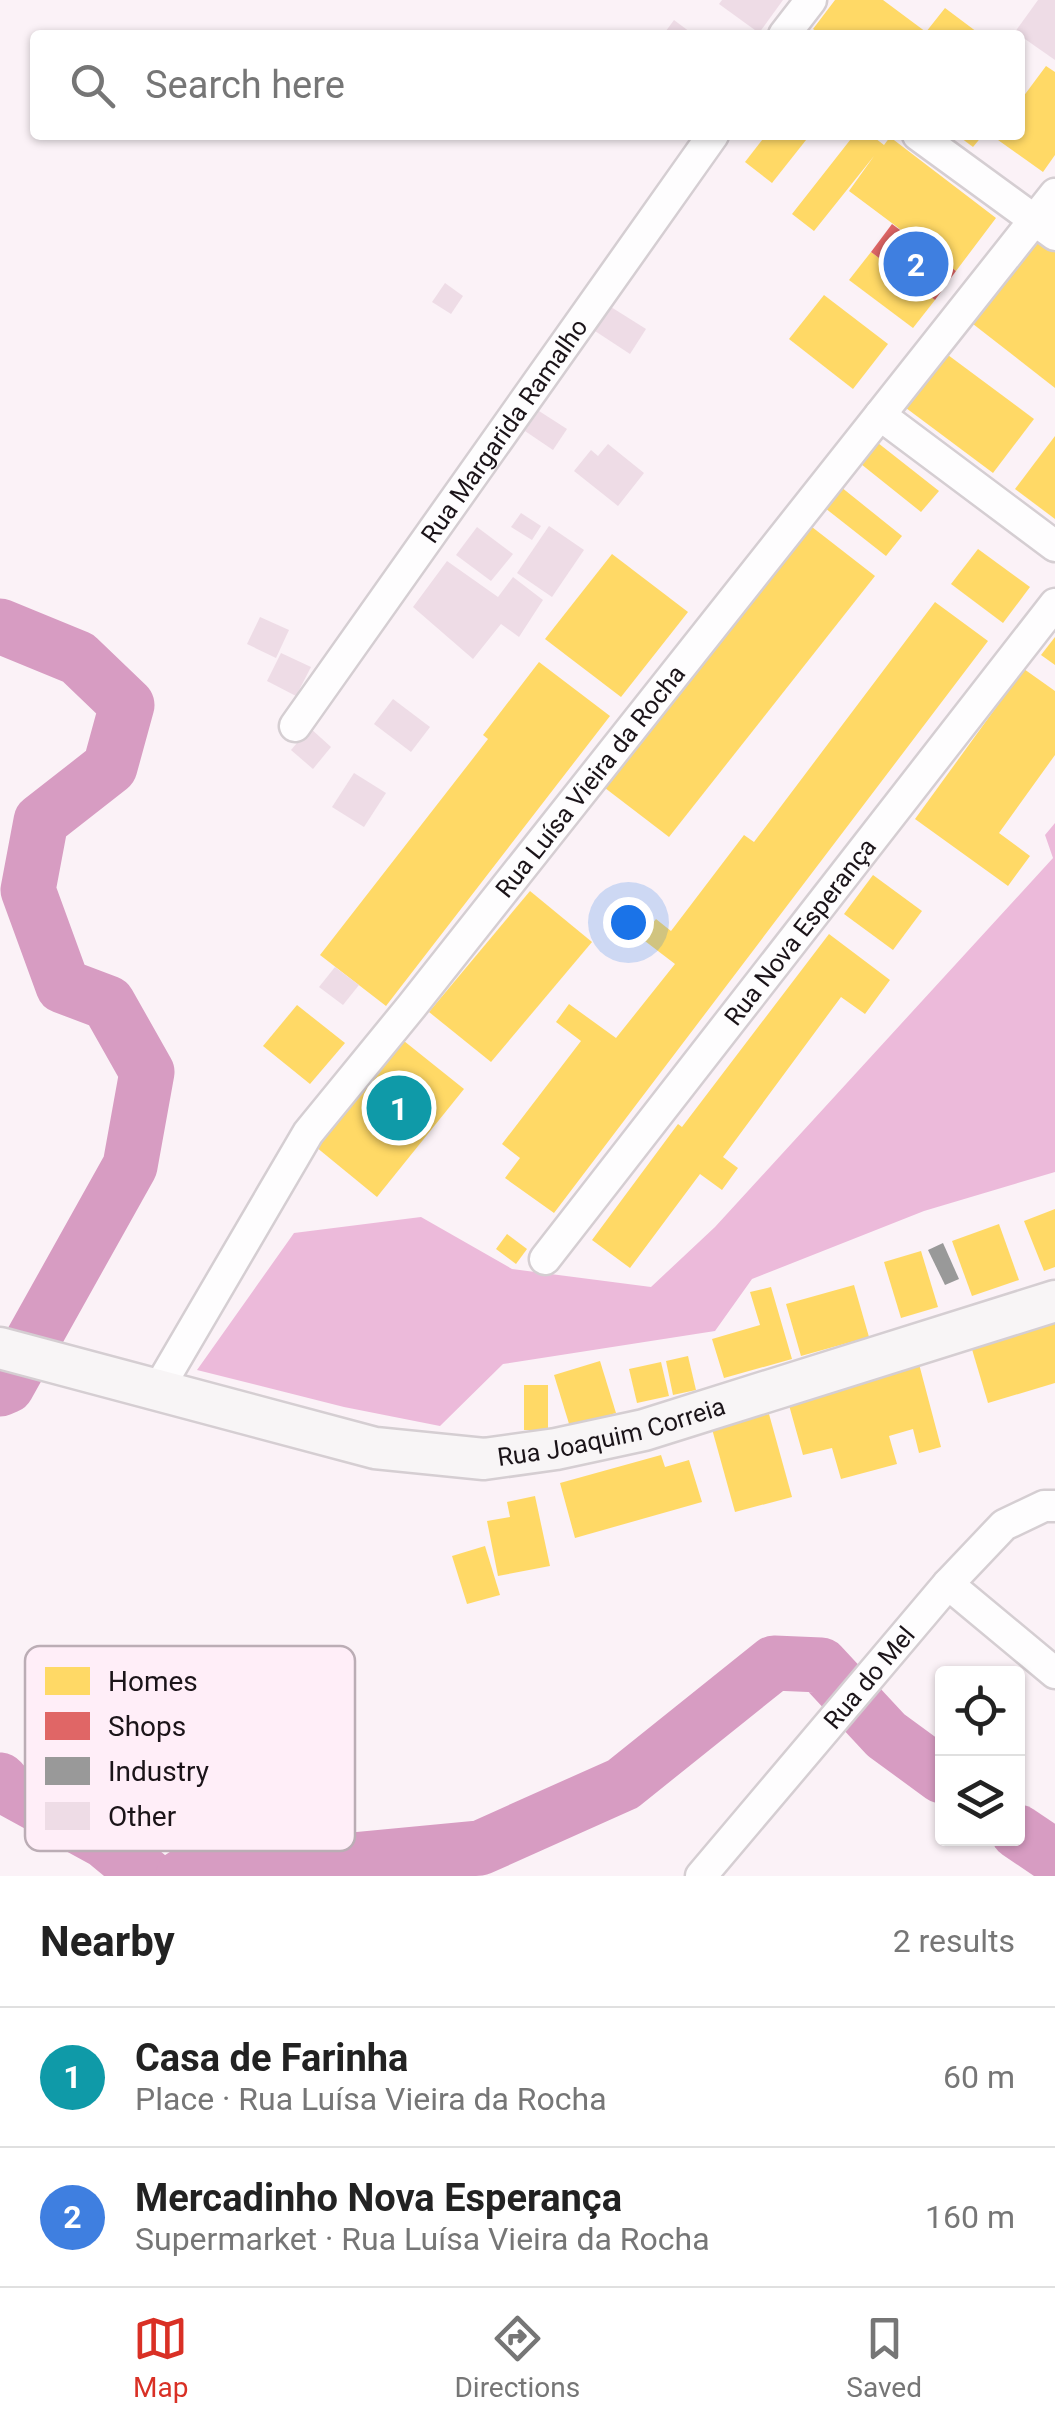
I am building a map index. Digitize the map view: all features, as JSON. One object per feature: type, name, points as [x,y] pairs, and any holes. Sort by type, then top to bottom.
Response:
[{"type":"street","points":[[788,30],[810,0]]},
{"type":"street","name":"Rua Margarida Ramalho","points":[[295,726],[709,140]]},
{"type":"street","points":[[925,140],[1045,228]]},
{"type":"street","name":"Rua Luísa Vieira da Rocha","points":[[158,1391],[308,1133],[880,415],[1045,228],[1055,194]]},
{"type":"street","points":[[880,415],[1055,546]]},
{"type":"street","name":"Rua Nova Esperança","points":[[546,1260],[1055,604]]},
{"type":"street","name":"Rua Joaquim Correia","points":[[0,1348],[375,1448],[484,1459],[556,1449],[644,1430],[1055,1301]]},
{"type":"street","name":"Rua do Mel","points":[[701,1876],[948,1584],[1004,1525],[1044,1506],[1055,1506]]},
{"type":"street","points":[[948,1584],[1055,1673]]},
{"type":"shaded area","points":[[1055,823],[1055,1172],[924,1211],[752,1279],[715,1331],[503,1364],[440,1426],[344,1407],[197,1370],[294,1233],[421,1217],[512,1269],[651,1287],[715,1227],[1053,858],[1045,835]]},
{"type":"building: Homes","points":[[835,0],[883,0],[923,30],[814,30]]},
{"type":"building: Homes","points":[[945,8],[974,30],[928,30]]},
{"type":"building: Homes","points":[[1046,66],[1055,72],[1055,155],[1043,172],[998,140],[1025,140],[1025,94]]},
{"type":"building: Homes","points":[[762,140],[806,140],[772,183],[745,162]]},
{"type":"building: Homes","points":[[850,140],[878,140],[884,145],[894,140],[996,218],[956,271],[849,191],[874,156],[814,231],[792,214]]},
{"type":"building: Homes","points":[[1039,238],[1055,251],[1055,388],[973,324]]},
{"type":"building: Homes","points":[[871,252],[935,300],[913,328],[849,280]]},
{"type":"building: Homes","points":[[824,295],[888,344],[853,389],[789,339]]},
{"type":"building: Homes","points":[[948,355],[1034,419],[993,473],[906,408]]},
{"type":"building: Homes","points":[[1055,436],[1055,519],[1015,489]]},
{"type":"building: Homes","points":[[878,443],[939,491],[921,512],[861,464]]},
{"type":"building: Homes","points":[[841,487],[902,536],[886,556],[825,508]]},
{"type":"building: Homes","points":[[812,527],[875,576],[669,837],[605,788]]},
{"type":"building: Homes","points":[[978,549],[1030,587],[1003,623],[951,584]]},
{"type":"building: Homes","points":[[612,554],[688,612],[621,697],[545,639]]},
{"type":"building: Homes","points":[[935,602],[988,641],[554,1213],[505,1178],[520,1158],[502,1144],[581,1041],[556,1022],[569,1004],[616,1038],[675,964],[641,938],[656,919],[671,931],[744,835],[754,842]]},
{"type":"building: Homes","points":[[1055,637],[1055,665],[1041,655]]},
{"type":"building: Homes","points":[[539,662],[610,716],[386,1006],[320,955],[488,739],[483,735]]},
{"type":"building: Homes","points":[[1024,669],[1055,691],[1055,755],[999,833],[1030,856],[1008,886],[915,819]]},
{"type":"building: Homes","points":[[873,875],[922,911],[893,950],[844,914]]},
{"type":"building: Homes","points":[[530,891],[592,942],[491,1062],[429,1012]]},
{"type":"building: Homes","points":[[829,934],[890,980],[865,1014],[841,997],[723,1157],[738,1168],[722,1190],[700,1174],[630,1268],[592,1240],[678,1124],[682,1127]]},
{"type":"building: Homes","points":[[297,1005],[345,1043],[310,1084],[263,1046]]},
{"type":"building: Homes","points":[[404,1041],[464,1089],[377,1197],[316,1147]]},
{"type":"building: Homes","points":[[1055,1209],[1055,1267],[1044,1271],[1024,1221]]},
{"type":"building: Homes","points":[[999,1224],[1019,1280],[972,1296],[952,1241]]},
{"type":"building: Homes","points":[[507,1234],[527,1249],[516,1264],[496,1249]]},
{"type":"building: Homes","points":[[921,1251],[938,1307],[901,1318],[884,1262]]},
{"type":"building: Homes","points":[[854,1285],[869,1337],[801,1356],[786,1304]]},
{"type":"building: Homes","points":[[771,1287],[792,1359],[724,1378],[712,1339],[760,1325],[750,1292]]},
{"type":"building: Homes","points":[[1055,1321],[1055,1383],[988,1403],[971,1346]]},
{"type":"building: Homes","points":[[688,1356],[696,1390],[673,1395],[666,1361]]},
{"type":"building: Homes","points":[[600,1361],[616,1413],[570,1427],[554,1375]]},
{"type":"building: Homes","points":[[661,1362],[669,1396],[637,1403],[629,1369]]},
{"type":"building: Homes","points":[[919,1364],[941,1447],[919,1453],[913,1429],[889,1436],[897,1464],[841,1479],[832,1448],[803,1455],[787,1398]]},
{"type":"building: Homes","points":[[524,1385],[548,1385],[548,1430],[524,1430]]},
{"type":"building: Homes","points":[[769,1414],[792,1497],[735,1512],[712,1429]]},
{"type":"building: Homes","points":[[661,1455],[665,1467],[689,1460],[702,1502],[575,1538],[560,1483]]},
{"type":"building: Homes","points":[[535,1496],[550,1566],[498,1576],[487,1521],[510,1517],[507,1502]]},
{"type":"building: Homes","points":[[485,1546],[500,1595],[467,1604],[452,1556]]},
{"type":"building: Shops","points":[[892,224],[956,271],[935,300],[871,252]]},
{"type":"building: Industry","points":[[943,1243],[959,1279],[945,1285],[928,1250]]},
{"type":"building: Other","points":[[722,0],[783,0],[761,30],[755,30],[719,4]]},
{"type":"building: Other","points":[[1038,0],[1055,0],[1055,60],[1025,39],[1025,30],[1016,30]]},
{"type":"building: Other","points":[[674,20],[687,30],[667,30]]},
{"type":"building: Other","points":[[445,283],[463,296],[451,314],[432,302]]},
{"type":"building: Other","points":[[611,307],[646,329],[630,354],[595,331]]},
{"type":"building: Other","points":[[539,411],[567,429],[553,450],[525,431]]},
{"type":"building: Other","points":[[608,444],[644,473],[618,506],[574,471],[591,450],[598,456]]},
{"type":"building: Other","points":[[521,513],[541,526],[532,540],[511,527]]},
{"type":"building: Other","points":[[549,526],[584,550],[552,597],[517,573]]},
{"type":"building: Other","points":[[477,527],[513,554],[491,581],[456,555]]},
{"type":"building: Other","points":[[447,561],[498,597],[513,577],[543,600],[519,637],[501,624],[473,659],[413,607]]},
{"type":"building: Other","points":[[260,617],[289,630],[276,658],[247,644]]},
{"type":"building: Other","points":[[281,653],[311,667],[296,696],[267,681]]},
{"type":"building: Other","points":[[393,699],[430,727],[411,752],[374,724]]},
{"type":"building: Other","points":[[310,728],[331,747],[313,769],[291,750]]},
{"type":"building: Other","points":[[354,773],[386,793],[364,827],[332,807]]},
{"type":"building: Other","points":[[335,967],[359,985],[343,1005],[319,987]]},
{"type":"waterway","points":[[0,626],[78,658],[127,705],[110,767],[41,821],[28,890],[63,986],[108,1003],[147,1072],[130,1166],[7,1386],[0,1389]]},
{"type":"waterway","points":[[183,1876],[480,1848],[623,1784],[774,1663],[821,1665],[886,1735],[935,1771]]},
{"type":"waterway","points":[[0,1780],[25,1797]]},
{"type":"waterway","points":[[1025,1837],[1055,1857]]},
{"type":"waterway","points":[[117,1851],[147,1876]]},
{"type":"place","name":"Mercadinho Nova Esperança","points":[[916,264]]},
{"type":"place","name":"Casa de Farinha","points":[[399,1108]]}]
